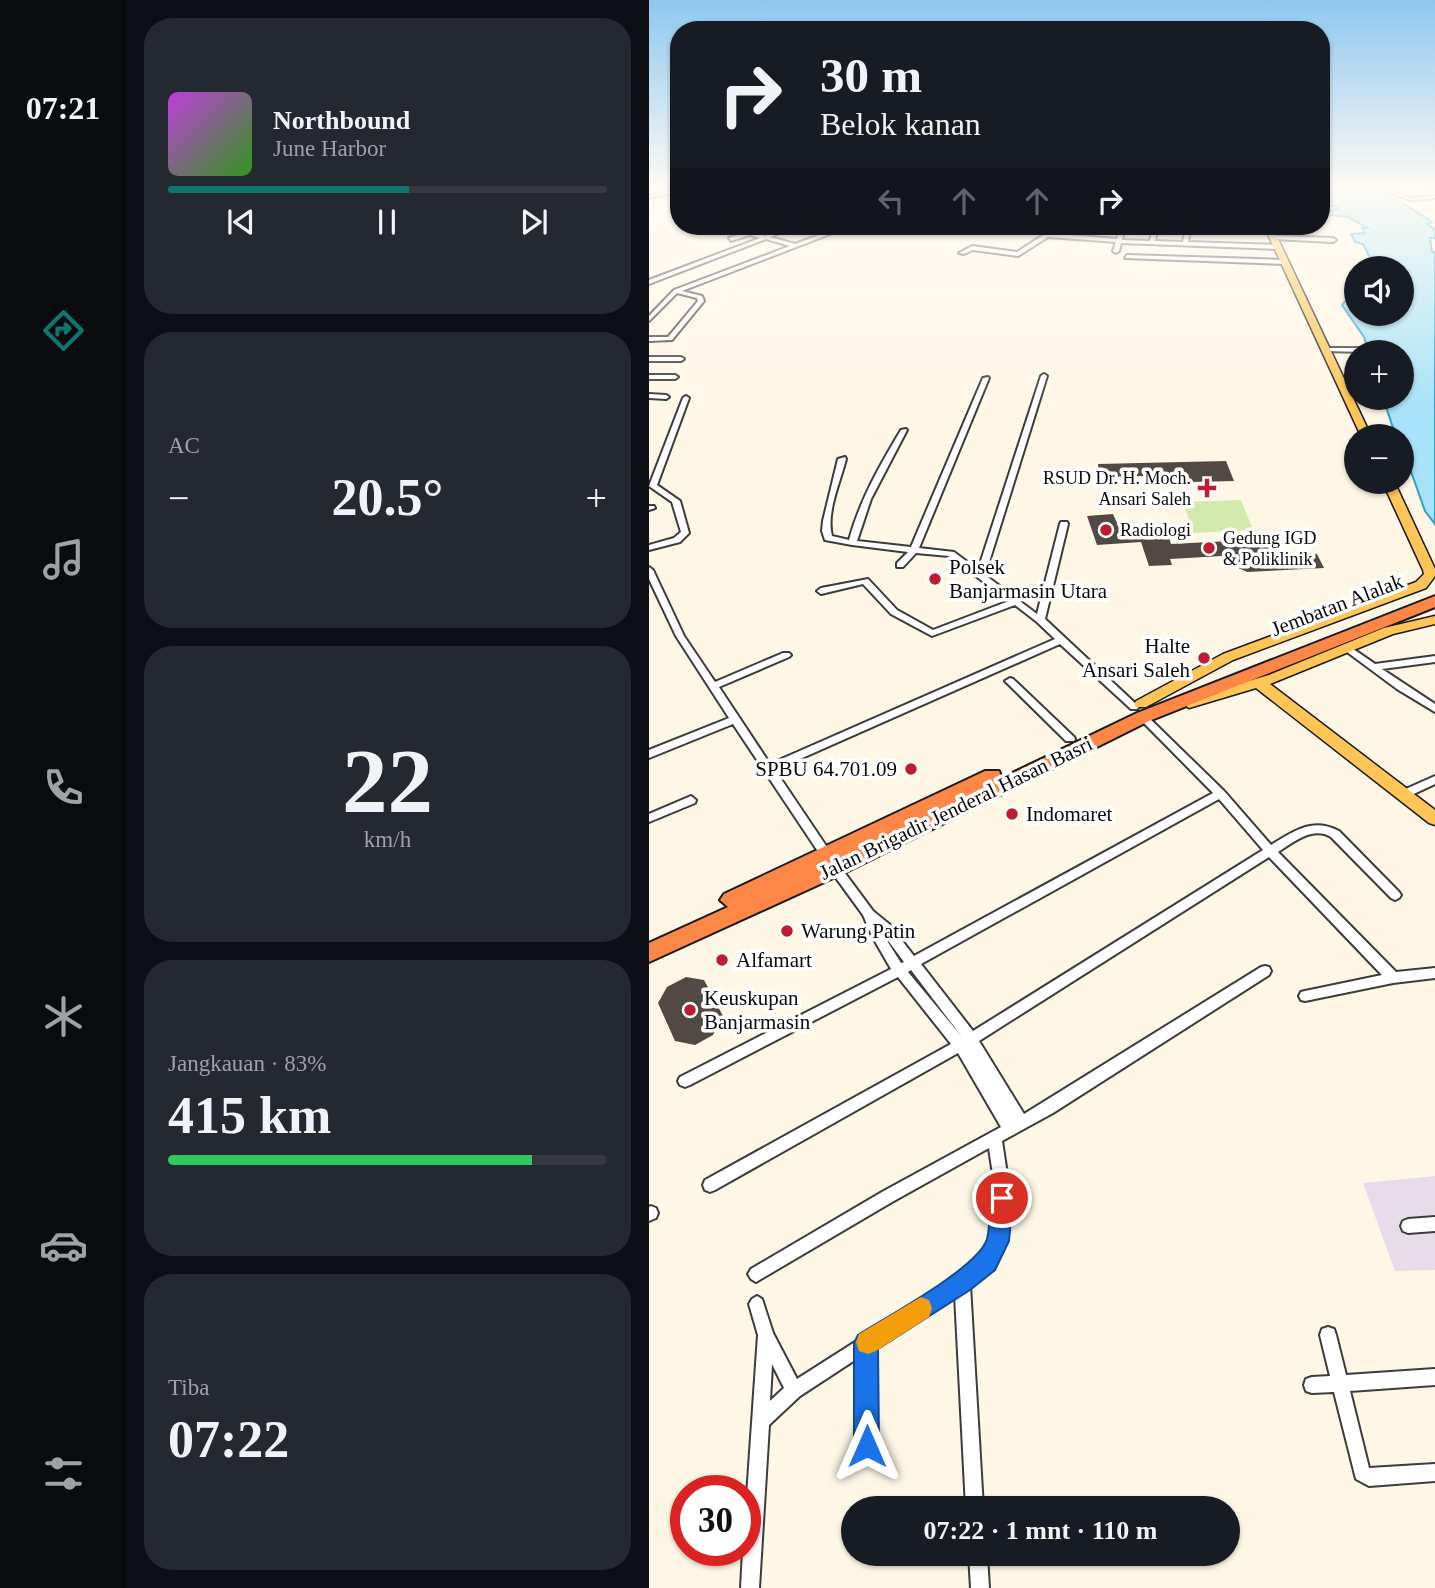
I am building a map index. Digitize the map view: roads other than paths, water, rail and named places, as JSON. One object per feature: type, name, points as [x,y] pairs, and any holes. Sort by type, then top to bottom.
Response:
[{"type":"highway","name":"Jembatan Alalak","points":[[1260,671],[1433,580]]},
{"type":"highway","name":"Jembatan Alalak","points":[[1260,671],[1435,601]]},
{"type":"highway","name":"Jalan Brigadir Jenderal Hasan Basri","points":[[832,862],[1070,739],[1142,710],[1260,671]]},
{"type":"highway","name":"Jalan Brigadir Jenderal Hasan Basri","points":[[649,938],[761,894],[832,862],[1142,710]]},
{"type":"highway","name":"Jalan Brigadir Jenderal Hasan Basri","points":[[649,953],[761,894]]},
{"type":"main road","points":[[1285,261],[1360,424]]},
{"type":"main road","points":[[1142,710],[1174,684],[1228,657],[1400,595],[1433,580],[1423,552],[1394,494]]},
{"type":"main road","points":[[1260,671],[1346,647],[1389,631],[1435,620]]},
{"type":"main road","points":[[1260,671],[1403,795],[1435,819]]},
{"type":"street","points":[[649,282],[706,260]]},
{"type":"street","points":[[649,319],[676,291],[758,260]]},
{"type":"street","points":[[1250,260],[1285,261]]},
{"type":"street","points":[[649,339],[669,339],[701,301],[700,298],[676,291]]},
{"type":"street","points":[[1326,350],[1344,350]]},
{"type":"street","points":[[649,359],[681,359]]},
{"type":"street","points":[[980,576],[1044,376]]},
{"type":"street","points":[[649,377],[675,377]]},
{"type":"street","points":[[900,565],[914,550],[986,378]]},
{"type":"street","points":[[649,396],[666,397]]},
{"type":"street","points":[[649,548],[677,540],[685,533],[676,501],[653,486],[686,398]]},
{"type":"street","points":[[852,543],[869,496],[904,430]]},
{"type":"street","points":[[843,459],[826,535],[837,541],[951,554],[1040,620],[1142,710],[1270,851],[1393,978]]},
{"type":"street","points":[[1040,620],[1064,524]]},
{"type":"street","points":[[649,570],[680,636],[869,914],[874,930],[966,1042],[1015,1125]]},
{"type":"street","points":[[821,591],[865,581],[870,583],[894,612],[933,633],[1016,602]]},
{"type":"street","points":[[770,768],[1061,640]]},
{"type":"street","points":[[1346,647],[1435,709]]},
{"type":"street","points":[[713,685],[786,655]]},
{"type":"street","points":[[1373,667],[1435,659]]},
{"type":"street","points":[[1010,681],[1070,739]]},
{"type":"street","points":[[649,754],[736,719]]},
{"type":"street","points":[[1403,795],[1435,780]]},
{"type":"street","points":[[685,1081],[906,967],[1220,794]]},
{"type":"street","points":[[649,818],[691,800]]},
{"type":"street","points":[[710,1185],[966,1042],[1270,851],[1313,828],[1325,827],[1395,895]]},
{"type":"street","points":[[756,1274],[994,1136],[1058,1102],[1265,971]]},
{"type":"street","points":[[1305,996],[1435,972]]},
{"type":"street","points":[[762,1420],[794,1390],[962,1282],[987,1262],[998,1241],[1002,1198],[994,1136]]},
{"type":"street","points":[[1408,1226],[1435,1224]]},
{"type":"street","points":[[962,1282],[974,1496]]},
{"type":"street","points":[[757,1304],[766,1335],[794,1390]]},
{"type":"street","points":[[750,1588],[766,1335]]},
{"type":"street","points":[[1328,1335],[1362,1473],[1369,1477],[1435,1472]]},
{"type":"street","points":[[866,1343],[867,1446]]},
{"type":"street","points":[[1312,1385],[1435,1377]]},
{"type":"street","points":[[979,1566],[980,1588]]},
{"type":"water","points":[[1414,260],[1435,260],[1435,524],[1425,511],[1414,480],[1414,424],[1392,424],[1387,410],[1414,410],[1414,340],[1365,340],[1356,326],[1414,326]]},
{"type":"place","name":"RSUD Dr. H. Moch. Ansari Saleh","points":[[1207,488]]},
{"type":"place","name":"Radiologi","points":[[1106,530]]},
{"type":"place","name":"Gedung IGD & Poliklinik","points":[[1209,548]]},
{"type":"place","name":"Polsek Banjarmasin Utara","points":[[935,579]]},
{"type":"place","name":"Halte Ansari Saleh","points":[[1204,658]]},
{"type":"place","name":"SPBU 64.701.09","points":[[911,769]]},
{"type":"place","name":"Indomaret","points":[[1012,814]]},
{"type":"place","name":"Warung Patin","points":[[787,931]]},
{"type":"place","name":"Alfamart","points":[[722,960]]},
{"type":"place","name":"Keuskupan Banjarmasin","points":[[690,1010]]}]
